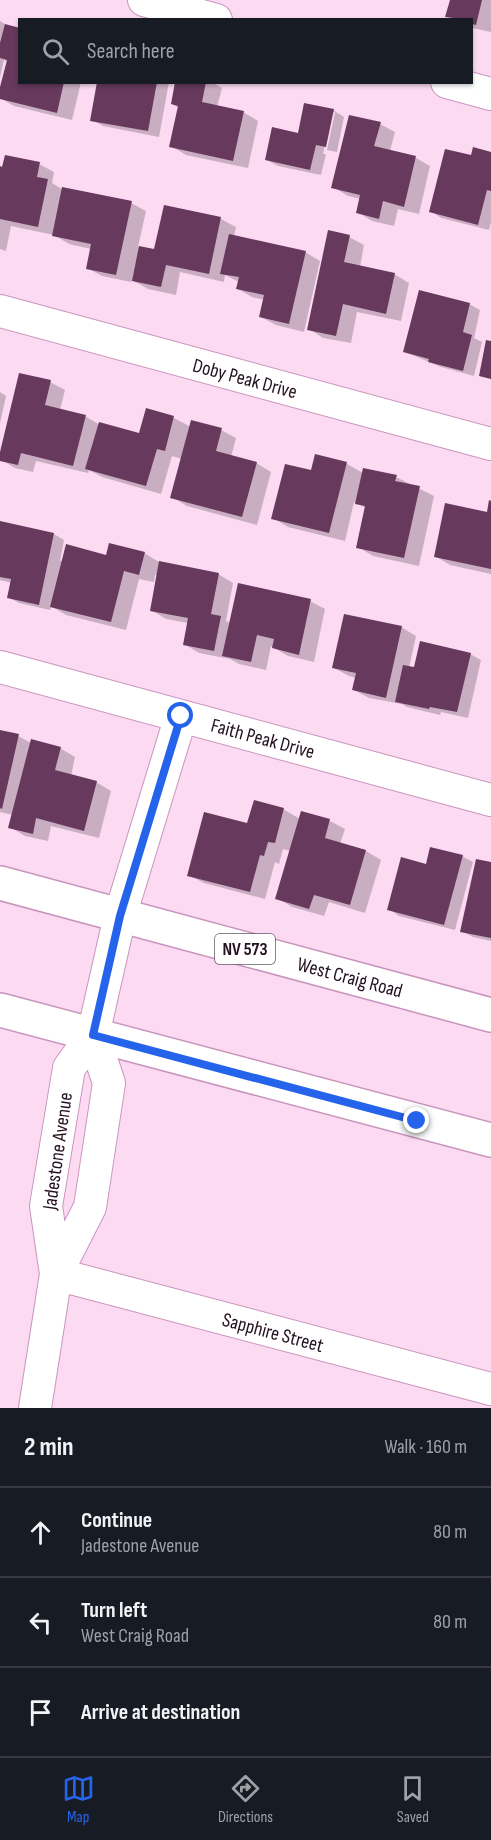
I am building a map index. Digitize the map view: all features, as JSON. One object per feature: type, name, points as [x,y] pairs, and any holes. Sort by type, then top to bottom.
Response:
[{"type":"main road","name":"West Craig Road","points":[[0,883],[491,1015]]},
{"type":"main road","points":[[0,1010],[491,1140]]},
{"type":"street","points":[[144,0],[209,18]]},
{"type":"street","points":[[454,84],[491,94]]},
{"type":"street","name":"Doby Peak Drive","points":[[0,311],[491,444]]},
{"type":"street","name":"Faith Peak Drive","points":[[0,667],[491,800]]},
{"type":"street","name":"Jadestone Avenue","points":[[35,1408],[56,1274],[46,1206],[69,1068],[93,1035],[120,916],[181,716]]},
{"type":"street","name":"Jadestone Avenue","points":[[56,1274],[90,1207],[109,1083],[93,1035]]},
{"type":"street","name":"Sapphire Street","points":[[56,1274],[491,1389]]},
{"type":"building","points":[[450,0],[482,0],[476,25],[473,24],[473,18],[445,17]]},
{"type":"building","points":[[5,24],[18,27],[18,84],[64,84],[57,113],[0,99],[0,87],[7,60],[0,58],[0,43]]},
{"type":"building","points":[[97,84],[157,84],[148,131],[90,121]]},
{"type":"building","points":[[175,84],[206,84],[202,102],[244,111],[233,161],[169,147],[178,106],[171,104]]},
{"type":"building","points":[[304,103],[334,109],[326,147],[316,145],[310,170],[265,160],[272,127],[298,133]]},
{"type":"building","points":[[349,115],[381,122],[374,146],[416,156],[404,207],[383,201],[379,219],[356,213],[360,195],[331,188]]},
{"type":"building","points":[[473,147],[491,152],[491,191],[487,190],[478,225],[429,212],[445,149],[471,155]]},
{"type":"building","points":[[5,155],[40,162],[37,177],[48,179],[38,227],[0,219],[0,166],[2,167]]},
{"type":"building","points":[[62,187],[132,201],[116,275],[86,269],[91,244],[52,236]]},
{"type":"building","points":[[164,205],[221,217],[209,274],[166,265],[161,287],[132,281],[139,246],[154,249]]},
{"type":"building","points":[[328,230],[350,235],[344,262],[395,273],[386,314],[343,304],[336,336],[307,330]]},
{"type":"building","points":[[229,234],[306,251],[289,324],[259,317],[264,295],[236,289],[239,277],[220,274]]},
{"type":"building","points":[[419,290],[470,303],[463,332],[472,335],[463,371],[428,362],[429,359],[403,352]]},
{"type":"building","points":[[486,340],[491,341],[491,379],[479,376]]},
{"type":"building","points":[[19,373],[51,380],[45,405],[86,415],[73,466],[21,453],[18,465],[0,461],[0,452]]},
{"type":"building","points":[[146,408],[174,416],[165,451],[157,449],[146,486],[85,469],[99,422],[139,433]]},
{"type":"building","points":[[191,420],[222,428],[216,451],[257,462],[242,517],[170,498]]},
{"type":"building","points":[[315,454],[347,462],[329,533],[271,519],[285,464],[311,470]]},
{"type":"building","points":[[363,468],[397,475],[395,481],[420,486],[404,558],[356,548],[365,506],[355,504]]},
{"type":"building","points":[[489,500],[491,501],[491,569],[434,557],[445,503],[487,512]]},
{"type":"building","points":[[0,521],[54,533],[39,605],[7,598],[11,579],[0,577]]},
{"type":"building","points":[[109,543],[145,552],[139,575],[124,571],[111,622],[50,607],[66,544],[106,555]]},
{"type":"building","points":[[159,561],[219,573],[211,614],[221,616],[214,651],[183,645],[188,618],[150,611]]},
{"type":"building","points":[[238,583],[311,599],[299,655],[272,648],[274,639],[257,635],[251,662],[222,656]]},
{"type":"building","points":[[344,614],[402,626],[386,698],[352,690],[356,673],[332,668]]},
{"type":"building","points":[[420,641],[471,653],[457,712],[395,702],[403,665],[414,667]]},
{"type":"building","points":[[0,730],[19,734],[2,809],[0,808]]},
{"type":"building","points":[[31,739],[61,747],[55,770],[97,781],[84,831],[36,818],[33,834],[8,828]]},
{"type":"building","points":[[254,800],[284,808],[275,843],[268,842],[264,856],[260,855],[250,892],[187,876],[204,812],[247,823]]},
{"type":"building","points":[[301,811],[330,819],[325,838],[366,850],[350,905],[314,895],[309,909],[275,899]]},
{"type":"building","points":[[430,847],[463,855],[444,925],[387,910],[401,857],[426,864]]},
{"type":"building","points":[[476,859],[491,862],[491,938],[460,932]]},
{"type":"route","points":[[181,716],[120,916],[93,1035],[417,1121]]}]
